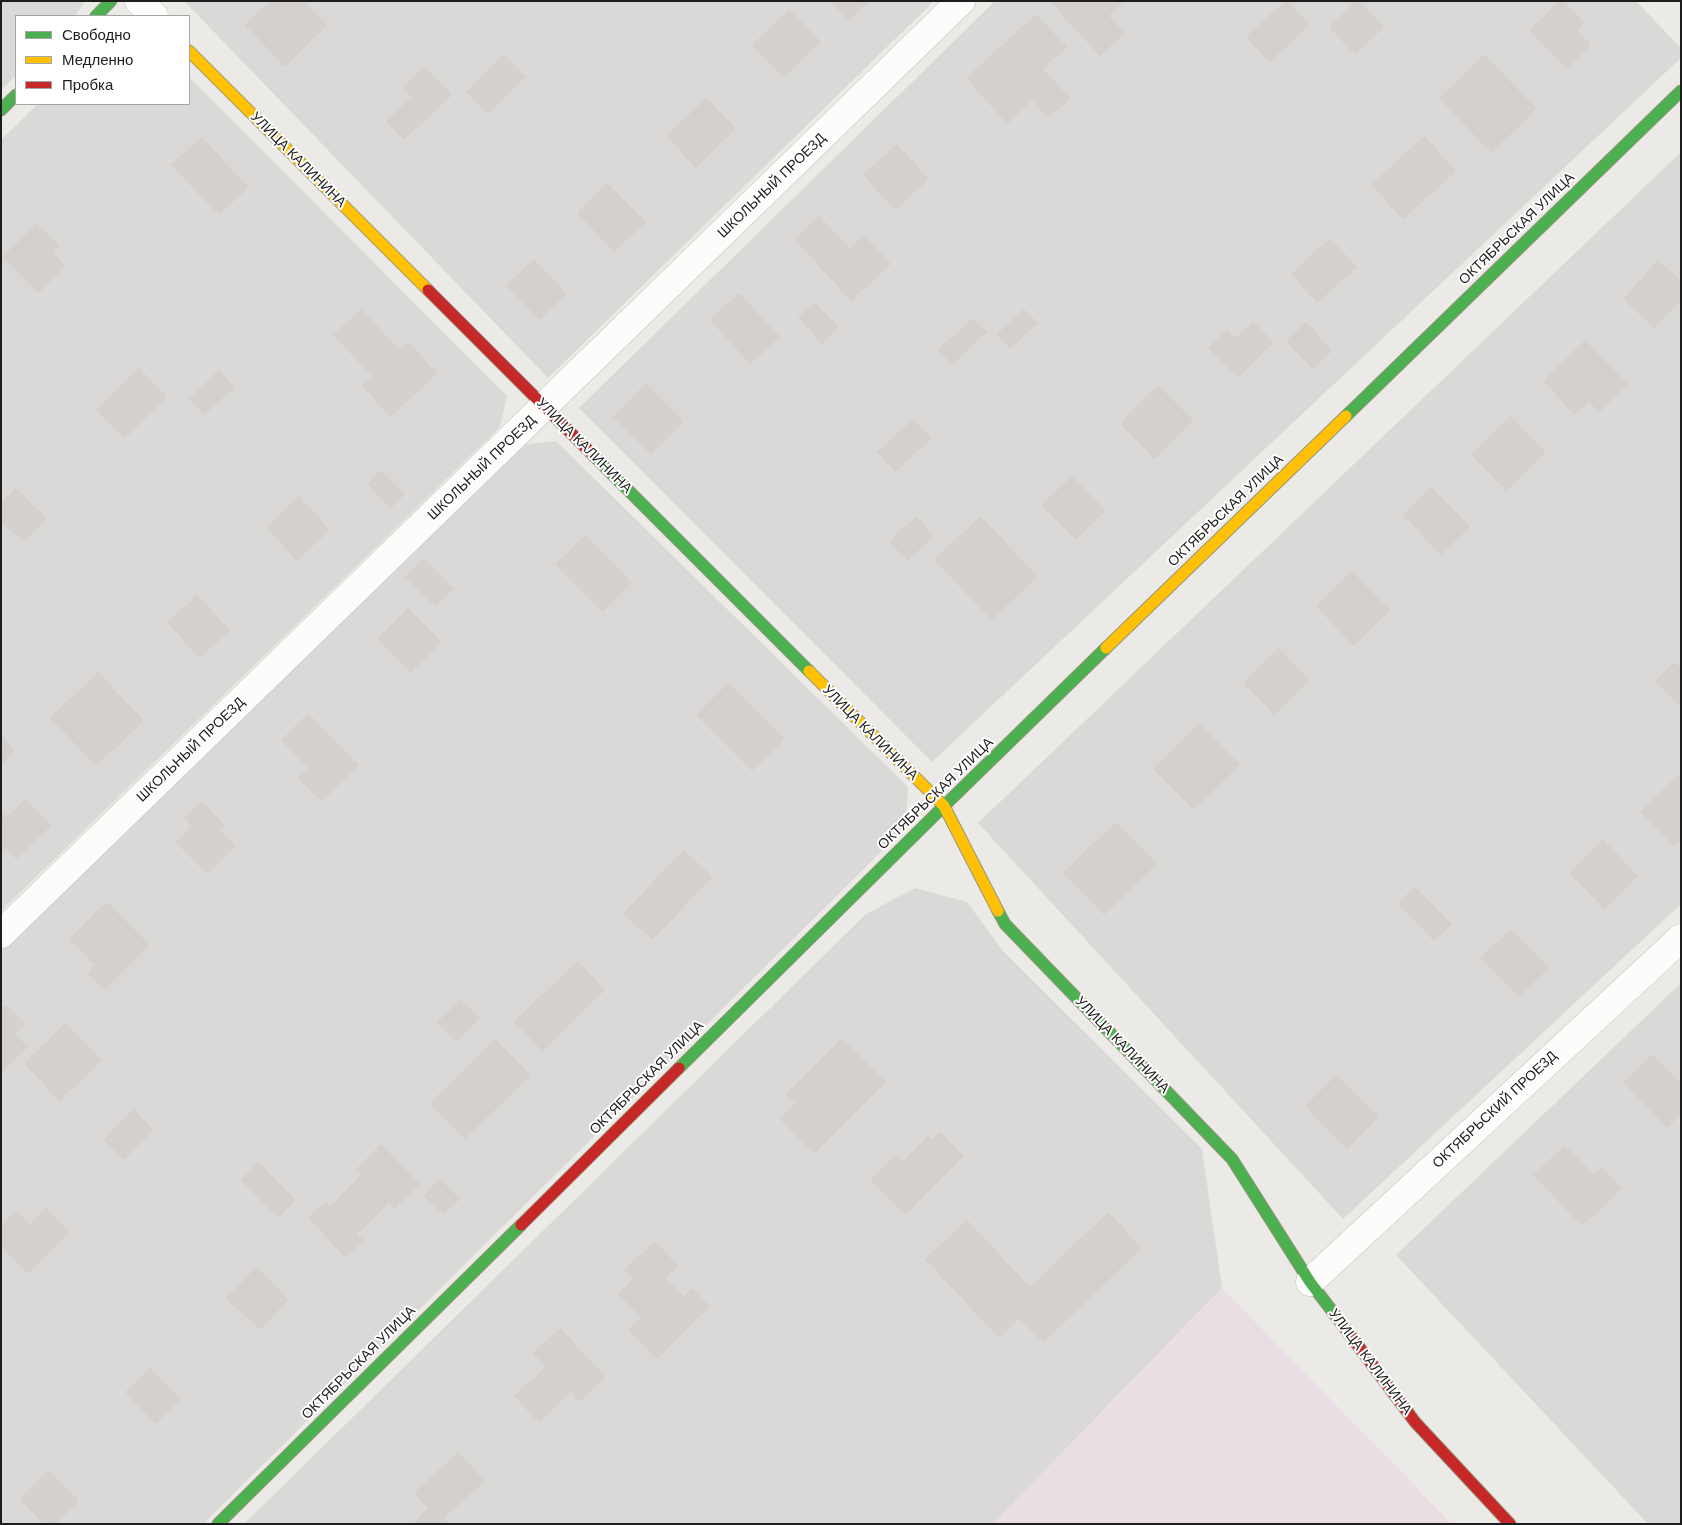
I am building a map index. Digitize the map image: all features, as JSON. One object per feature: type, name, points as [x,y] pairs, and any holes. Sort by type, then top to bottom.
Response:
[{"type":"street","points":[[97,15],[111,1]]},
{"type":"street","points":[[139,1],[153,15]]},
{"type":"street","name":"ШКОЛЬНЫЙ ПРОЕЗД","points":[[1,934],[962,1]]},
{"type":"street","name":"УЛИЦА КАЛИНИНА","points":[[190,52],[944,806],[1004,924],[1232,1158],[1310,1282],[1415,1422],[1510,1524]]},
{"type":"street","name":"ОКТЯБРЬСКАЯ УЛИЦА","points":[[218,1524],[944,806],[1681,91]]},
{"type":"street","points":[[1,110],[15,96]]},
{"type":"street","name":"ОКТЯБРЬСКИЙ ПРОЕЗД","points":[[1310,1282],[1681,938]]},
{"type":"shaded area","points":[[1,1],[85,1],[76,15],[15,15],[15,76],[1,90]]},
{"type":"shaded area","points":[[184,1],[934,1],[548,378]]},
{"type":"shaded area","points":[[995,1],[1636,1],[1681,48],[1681,58],[932,762],[579,408]]},
{"type":"shaded area","points":[[190,78],[507,396],[500,427],[1,911],[1,140],[37,105],[190,105]]},
{"type":"shaded area","points":[[1681,152],[1681,904],[1343,1219],[978,823]]},
{"type":"shaded area","points":[[556,441],[908,787],[906,827],[203,1524],[1,1524],[1,951],[519,445]]},
{"type":"shaded area","points":[[915,888],[967,902],[1003,951],[1202,1149],[1222,1288],[993,1524],[244,1524],[866,914]]},
{"type":"shaded area","points":[[1681,983],[1681,1524],[1648,1524],[1396,1255]]},
{"type":"shaded area","points":[[1222,1288],[1452,1524],[993,1524]]},
{"type":"building","points":[[270,1],[304,1],[328,25],[285,67],[245,25]]},
{"type":"building","points":[[830,1],[870,1],[849,21]]},
{"type":"building","points":[[1049,1],[1124,1],[1109,16],[1125,33],[1100,56]]},
{"type":"building","points":[[1285,1],[1288,1],[1310,25],[1270,62],[1246,37]]},
{"type":"building","points":[[1356,1],[1360,1],[1384,27],[1355,55],[1329,27]]},
{"type":"building","points":[[1559,1],[1564,1],[1584,23],[1577,30],[1591,45],[1567,69],[1529,30]]},
{"type":"building","points":[[789,9],[821,42],[783,78],[752,45]]},
{"type":"building","points":[[1036,14],[1067,47],[1043,69],[1070,98],[1048,118],[1032,100],[1007,124],[966,78]]},
{"type":"building","points":[[1484,54],[1537,109],[1491,153],[1439,98]]},
{"type":"building","points":[[504,55],[526,77],[487,114],[466,92]]},
{"type":"building","points":[[424,66],[452,95],[404,140],[386,121],[411,97],[402,88]]},
{"type":"building","points":[[706,98],[736,129],[696,168],[666,136]]},
{"type":"building","points":[[1424,136],[1456,171],[1403,219],[1371,185]]},
{"type":"building","points":[[201,137],[249,187],[219,215],[171,165]]},
{"type":"building","points":[[897,144],[929,179],[895,210],[863,175]]},
{"type":"building","points":[[608,183],[646,222],[614,252],[577,213]]},
{"type":"building","points":[[819,216],[850,248],[864,235],[891,264],[851,301],[794,239]]},
{"type":"building","points":[[37,223],[60,247],[53,253],[66,266],[38,293],[2,257]]},
{"type":"building","points":[[1330,238],[1357,267],[1317,303],[1291,274]]},
{"type":"building","points":[[534,259],[567,294],[539,320],[506,285]]},
{"type":"building","points":[[1658,260],[1681,281],[1681,300],[1654,328],[1623,299]]},
{"type":"building","points":[[739,293],[780,337],[750,364],[710,320]]},
{"type":"building","points":[[815,302],[839,328],[822,344],[798,317]]},
{"type":"building","points":[[361,309],[400,350],[408,342],[437,373],[391,417],[362,386],[372,376],[333,335]]},
{"type":"building","points":[[1024,309],[1038,323],[1010,349],[997,334]]},
{"type":"building","points":[[973,318],[987,332],[952,365],[938,350]]},
{"type":"building","points":[[1253,321],[1274,343],[1238,378],[1208,348],[1227,329],[1236,338]]},
{"type":"building","points":[[1306,322],[1332,351],[1313,369],[1286,341]]},
{"type":"building","points":[[1585,340],[1628,384],[1599,412],[1589,402],[1575,415],[1543,381]]},
{"type":"building","points":[[139,368],[167,397],[124,439],[96,409]]},
{"type":"building","points":[[219,370],[235,387],[204,415],[189,399]]},
{"type":"building","points":[[646,383],[684,421],[651,454],[613,417]]},
{"type":"building","points":[[1158,385],[1194,421],[1154,459],[1120,423]]},
{"type":"building","points":[[1511,416],[1546,452],[1506,491],[1471,455]]},
{"type":"building","points":[[913,419],[932,438],[895,472],[877,452]]},
{"type":"building","points":[[381,470],[405,494],[390,509],[367,484]]},
{"type":"building","points":[[1072,476],[1106,511],[1076,540],[1041,505]]},
{"type":"building","points":[[1432,487],[1470,527],[1441,555],[1403,515]]},
{"type":"building","points":[[15,488],[47,518],[24,542],[1,521],[1,504]]},
{"type":"building","points":[[299,496],[330,530],[297,561],[266,527]]},
{"type":"building","points":[[916,516],[934,536],[907,561],[889,541]]},
{"type":"building","points":[[980,516],[1038,576],[992,620],[934,560]]},
{"type":"building","points":[[585,535],[632,583],[603,612],[555,564]]},
{"type":"building","points":[[424,559],[454,589],[435,607],[405,577]]},
{"type":"building","points":[[1352,571],[1390,610],[1353,646],[1316,606]]},
{"type":"building","points":[[197,595],[230,630],[200,658],[167,623]]},
{"type":"building","points":[[408,608],[442,642],[411,673],[377,639]]},
{"type":"building","points":[[1279,648],[1310,680],[1274,715],[1243,683]]},
{"type":"building","points":[[1675,662],[1681,668],[1681,707],[1655,681]]},
{"type":"building","points":[[98,672],[144,721],[96,766],[50,718]]},
{"type":"building","points":[[729,682],[785,739],[752,771],[696,715]]},
{"type":"building","points":[[308,713],[359,765],[322,801],[298,778],[308,768],[281,740]]},
{"type":"building","points":[[1199,723],[1240,765],[1194,810],[1153,768]]},
{"type":"building","points":[[1,736],[16,751],[1,765]]},
{"type":"building","points":[[1678,775],[1681,777],[1681,840],[1674,846],[1640,812]]},
{"type":"building","points":[[25,799],[51,826],[16,859],[6,848],[1,853],[1,811],[6,817]]},
{"type":"building","points":[[202,801],[226,826],[221,831],[235,846],[207,874],[175,842],[192,826],[184,818]]},
{"type":"building","points":[[1116,822],[1157,864],[1104,915],[1063,872]]},
{"type":"building","points":[[1603,839],[1638,876],[1604,909],[1569,873]]},
{"type":"building","points":[[684,850],[713,877],[652,940],[623,913]]},
{"type":"building","points":[[1415,886],[1452,924],[1434,941],[1398,903]]},
{"type":"building","points":[[107,902],[150,945],[104,991],[87,973],[95,965],[69,939]]},
{"type":"building","points":[[1511,929],[1549,968],[1519,997],[1480,958]]},
{"type":"building","points":[[577,961],[605,990],[542,1051],[514,1022]]},
{"type":"building","points":[[461,999],[480,1018],[456,1041],[437,1022]]},
{"type":"building","points":[[5,1004],[25,1024],[15,1034],[28,1047],[1,1073],[1,1008]]},
{"type":"building","points":[[66,1023],[102,1061],[59,1101],[24,1063]]},
{"type":"building","points":[[842,1038],[886,1082],[814,1154],[780,1119],[795,1103],[786,1094]]},
{"type":"building","points":[[495,1039],[531,1075],[465,1139],[430,1103]]},
{"type":"building","points":[[1652,1054],[1681,1084],[1681,1114],[1667,1128],[1623,1082]]},
{"type":"building","points":[[1337,1074],[1379,1117],[1347,1149],[1305,1106]]},
{"type":"building","points":[[134,1109],[154,1130],[123,1160],[103,1139]]},
{"type":"building","points":[[940,1132],[964,1156],[905,1215],[870,1180],[895,1155],[902,1162],[928,1136],[931,1140]]},
{"type":"building","points":[[381,1144],[420,1184],[395,1209],[389,1203],[357,1234],[364,1240],[346,1258],[308,1218],[326,1201],[330,1206],[362,1174],[356,1169]]},
{"type":"building","points":[[1565,1145],[1594,1175],[1602,1168],[1622,1189],[1582,1226],[1533,1175]]},
{"type":"building","points":[[258,1162],[296,1200],[278,1218],[241,1180]]},
{"type":"building","points":[[440,1179],[460,1199],[443,1215],[423,1195]]},
{"type":"building","points":[[47,1208],[70,1232],[28,1274],[1,1247],[1,1225],[16,1210],[30,1224]]},
{"type":"building","points":[[1108,1212],[1142,1248],[1043,1343],[1019,1318],[999,1338],[925,1259],[967,1220],[1030,1287]]},
{"type":"building","points":[[655,1241],[678,1266],[666,1278],[684,1296],[693,1288],[710,1307],[656,1359],[628,1330],[641,1318],[618,1294],[633,1279],[624,1270]]},
{"type":"building","points":[[256,1267],[289,1299],[260,1330],[226,1298]]},
{"type":"building","points":[[560,1328],[606,1377],[580,1402],[571,1392],[539,1423],[514,1396],[546,1367],[533,1353]]},
{"type":"building","points":[[150,1368],[181,1399],[155,1424],[125,1392]]},
{"type":"building","points":[[458,1452],[485,1481],[444,1518],[449,1524],[412,1524],[428,1508],[414,1493]]},
{"type":"building","points":[[49,1470],[79,1501],[55,1524],[43,1524],[20,1499]]},
{"type":"traffic: fast","points":[[97,15],[111,1]]},
{"type":"traffic: fast","points":[[1346,416],[1681,91]]},
{"type":"traffic: fast","points":[[1,110],[15,96]]},
{"type":"traffic: fast","points":[[594,456],[809,671]]},
{"type":"traffic: fast","points":[[679,1068],[1106,648]]},
{"type":"traffic: fast","points":[[998,911],[1005,924],[1232,1159],[1310,1282],[1342,1324]]},
{"type":"traffic: fast","points":[[218,1524],[521,1225]]},
{"type":"traffic: slow","points":[[190,52],[428,290]]},
{"type":"traffic: slow","points":[[1106,648],[1346,416]]},
{"type":"traffic: slow","points":[[809,671],[944,806],[998,911]]},
{"type":"traffic: jam","points":[[428,290],[594,456]]},
{"type":"traffic: jam","points":[[521,1225],[679,1068]]},
{"type":"traffic: jam","points":[[1342,1324],[1415,1422],[1510,1524]]}]
